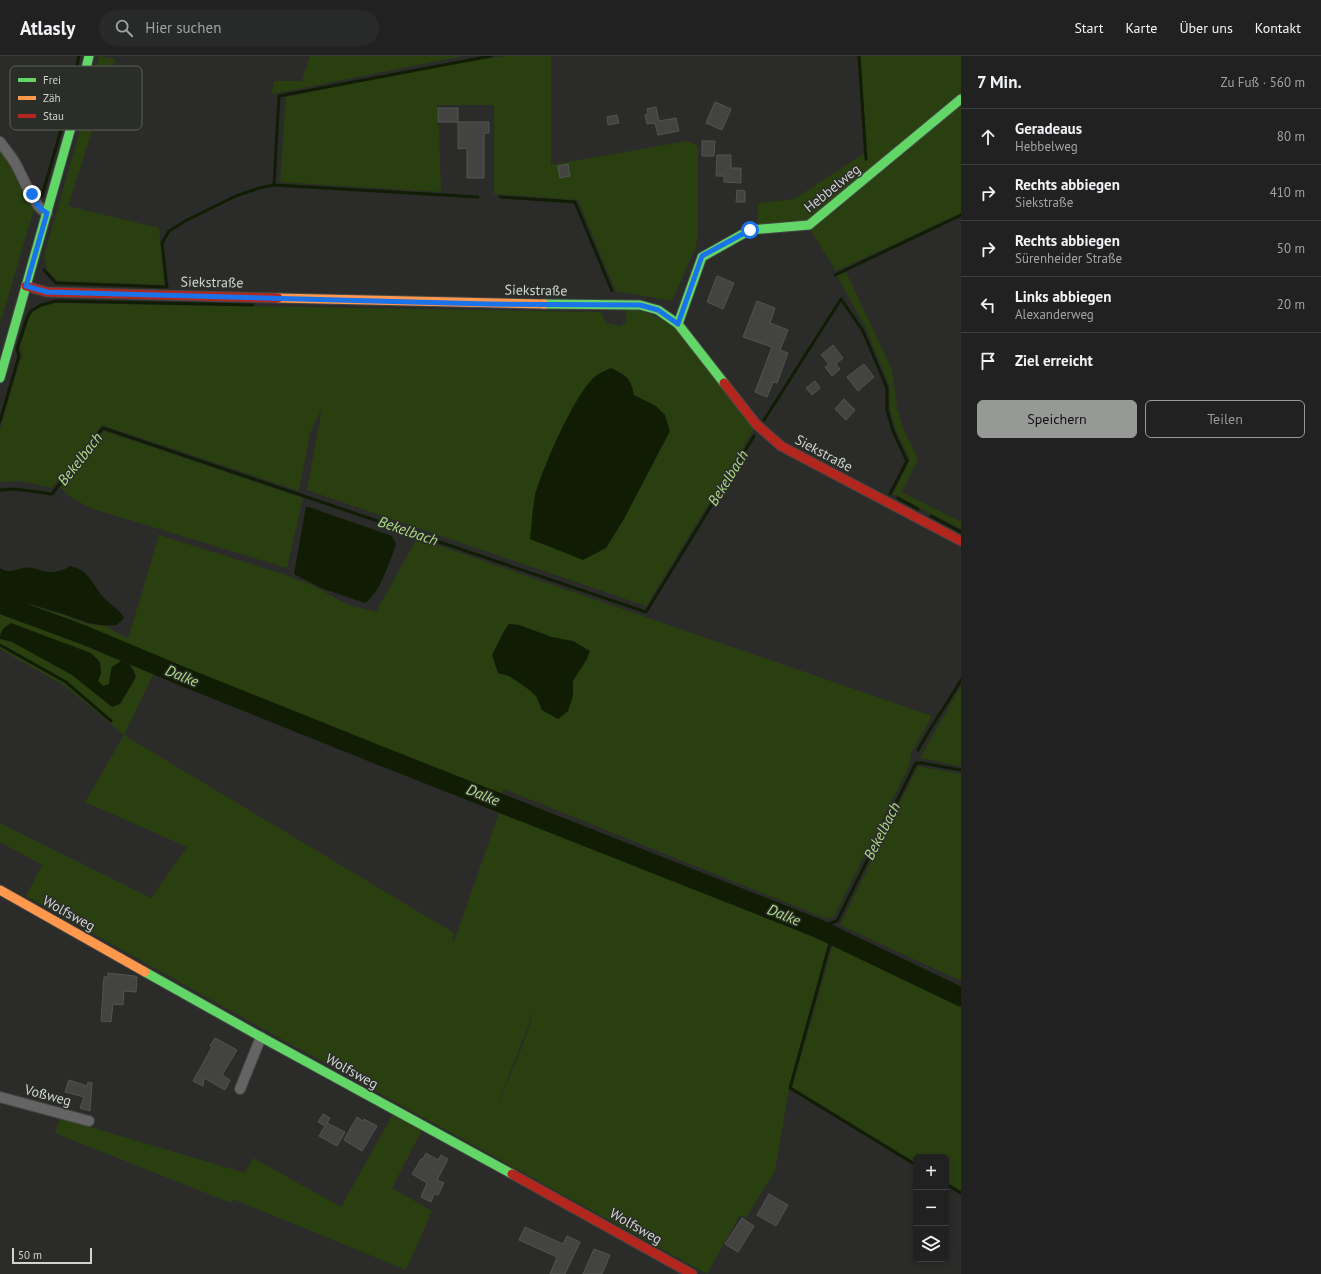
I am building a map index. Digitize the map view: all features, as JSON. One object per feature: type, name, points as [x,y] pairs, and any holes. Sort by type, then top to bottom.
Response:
[{"type":"street","points":[[87,66],[89,56]]},
{"type":"street","name":"Hebbelweg","points":[[678,324],[702,256],[750,230],[809,225],[961,99]]},
{"type":"street","points":[[0,378],[70,130]]},
{"type":"street","points":[[0,142],[15,163],[36,204],[42,211],[47,213]]},
{"type":"street","name":"Siekstraße","points":[[26,286],[47,292],[488,304],[640,305],[658,310],[678,324],[756,424],[781,446],[961,541]]},
{"type":"street","name":"Wolfsweg","points":[[0,890],[261,1037],[692,1274]]},
{"type":"street","points":[[240,1089],[261,1037]]},
{"type":"street","name":"Voßweg","points":[[0,1097],[89,1120]]},
{"type":"green space","points":[[99,56],[115,59],[113,66],[97,66]]},
{"type":"green space","points":[[310,56],[463,56],[272,94],[274,81],[302,81]]},
{"type":"green space","points":[[504,56],[551,56],[551,165],[687,141],[698,147],[698,233],[696,247],[672,301],[616,291],[578,200],[494,194],[494,105],[437,105],[441,192],[280,182],[286,97],[415,70]]},
{"type":"green space","points":[[860,56],[961,56],[961,94],[807,222],[757,226],[758,203],[794,199],[863,154],[867,155]]},
{"type":"green space","points":[[961,105],[961,213],[836,271],[810,229]]},
{"type":"green space","points":[[80,130],[92,130],[68,206],[159,228],[164,285],[58,281],[47,270],[44,256]]},
{"type":"green space","points":[[0,149],[12,166],[35,206],[0,324]]},
{"type":"green space","points":[[846,272],[892,370],[897,408],[903,428],[918,459],[902,492],[961,522],[961,529],[893,494],[910,460],[896,430],[890,409],[890,387],[866,328],[837,276]]},
{"type":"green space","points":[[53,303],[601,312],[606,323],[620,326],[627,321],[625,309],[638,309],[673,324],[754,429],[646,606],[307,490],[322,408],[310,433],[299,491],[102,425],[52,488],[20,481],[0,482],[0,429],[22,354],[20,346],[31,313],[40,307]]},
{"type":"green space","points":[[104,431],[303,498],[287,568],[90,508],[69,496],[60,487]]},
{"type":"green space","points":[[159,535],[283,574],[314,586],[346,604],[376,612],[417,538],[932,716],[911,753],[910,764],[834,916],[827,919],[504,789],[496,811],[154,673],[124,735],[65,686],[0,649],[0,596],[8,600],[28,604],[88,624],[106,626],[128,639]]},
{"type":"green space","points":[[961,686],[961,766],[920,758]]},
{"type":"green space","points":[[124,735],[454,933],[452,941],[454,942],[499,813],[659,871],[829,944],[789,1089],[775,1171],[746,1218],[740,1215],[707,1274],[26,896],[42,865],[0,842],[0,823],[151,898],[187,847],[85,802]],"holes":[[[539,997],[520,1052],[498,1105]]]},
{"type":"green space","points":[[918,766],[961,774],[961,981],[840,925]]},
{"type":"green space","points":[[833,945],[961,1005],[961,1191],[949,1184],[949,1154],[913,1154],[913,1161],[792,1087]]},
{"type":"green space","points":[[393,1114],[422,1130],[392,1188],[432,1211],[406,1270],[233,1199],[231,1203],[55,1133],[60,1118],[245,1173],[253,1158],[341,1207]]},
{"type":"shaded area","points":[[611,368],[627,378],[634,395],[656,406],[665,415],[670,431],[624,519],[606,548],[583,560],[530,539],[534,501],[544,468],[570,412],[589,383],[597,375]]},
{"type":"shaded area","points":[[306,506],[392,536],[396,544],[388,568],[375,592],[365,603],[321,588],[294,574]]},
{"type":"shaded area","points":[[70,566],[77,568],[86,574],[104,598],[121,614],[124,618],[117,625],[89,623],[0,596],[0,568],[6,571],[31,568],[55,572]]},
{"type":"shaded area","points":[[11,623],[91,653],[100,662],[101,673],[98,681],[103,686],[109,684],[112,667],[121,661],[131,666],[136,677],[120,704],[112,707],[72,675],[12,642],[0,639],[3,629]]},
{"type":"shaded area","points":[[509,624],[519,625],[552,637],[573,641],[590,651],[587,659],[573,681],[573,696],[568,711],[558,719],[542,710],[536,696],[528,689],[509,676],[498,673],[492,655]]},
{"type":"building","points":[[715,102],[731,109],[722,130],[706,123]]},
{"type":"building","points":[[656,107],[659,121],[676,118],[679,131],[658,135],[655,123],[647,124],[645,115],[648,114],[647,109]]},
{"type":"building","points":[[438,108],[458,108],[458,122],[438,122]]},
{"type":"building","points":[[617,115],[619,123],[608,125],[607,117]]},
{"type":"building","points":[[458,122],[489,122],[489,133],[484,133],[484,178],[467,178],[467,148],[458,149]]},
{"type":"building","points":[[702,141],[715,141],[714,156],[702,156]]},
{"type":"building","points":[[717,155],[731,155],[731,168],[741,168],[741,183],[724,182],[724,176],[716,176]]},
{"type":"building","points":[[568,164],[570,176],[560,178],[558,166]]},
{"type":"building","points":[[737,190],[745,191],[745,202],[736,202]]},
{"type":"building","points":[[717,276],[734,283],[723,309],[707,302]]},
{"type":"building","points":[[757,301],[775,308],[770,323],[788,330],[780,350],[788,353],[777,383],[773,382],[767,397],[755,392],[772,347],[743,337]]},
{"type":"building","points":[[833,345],[843,358],[836,364],[840,369],[832,376],[825,367],[829,364],[821,355]]},
{"type":"building","points":[[864,364],[874,377],[858,391],[847,377]]},
{"type":"building","points":[[815,381],[820,388],[812,395],[806,388]]},
{"type":"building","points":[[844,399],[855,410],[846,420],[835,409]]},
{"type":"building","points":[[108,973],[137,977],[136,992],[124,991],[123,1005],[113,1004],[111,1022],[101,1021],[104,977],[108,977]]},
{"type":"building","points":[[215,1038],[237,1050],[222,1075],[230,1080],[225,1090],[204,1078],[203,1086],[193,1081],[212,1047],[210,1046]]},
{"type":"building","points":[[69,1080],[87,1086],[88,1082],[92,1083],[90,1111],[80,1108],[84,1097],[65,1092]]},
{"type":"building","points":[[323,1114],[330,1118],[327,1123],[345,1132],[337,1146],[319,1136],[325,1126],[318,1122]]},
{"type":"building","points":[[357,1117],[377,1126],[362,1151],[344,1140]]},
{"type":"building","points":[[426,1153],[438,1160],[441,1155],[448,1159],[437,1180],[444,1183],[438,1195],[434,1194],[431,1202],[421,1197],[427,1183],[412,1174]]},
{"type":"building","points":[[769,1194],[788,1205],[776,1226],[757,1215]]},
{"type":"building","points":[[742,1218],[754,1226],[738,1252],[725,1244]]},
{"type":"building","points":[[525,1227],[563,1244],[567,1236],[580,1242],[565,1274],[550,1274],[557,1257],[519,1240]]},
{"type":"building","points":[[594,1249],[610,1255],[602,1274],[583,1274]]},
{"type":"waterway","points":[[77,66],[79,56]]},
{"type":"waterway","points":[[274,185],[279,96],[491,56]]},
{"type":"waterway","points":[[859,56],[866,159]]},
{"type":"waterway","points":[[42,196],[61,130]]},
{"type":"waterway","points":[[44,270],[56,283],[167,287],[162,243],[169,231],[187,220],[236,196],[259,188],[274,185],[478,197]]},
{"type":"waterway","points":[[500,197],[575,202],[612,291]]},
{"type":"waterway","points":[[835,275],[961,215]]},
{"type":"waterway","name":"Bekelbach","points":[[764,420],[841,299],[863,331],[887,388],[887,410],[893,431],[907,461],[890,494]]},
{"type":"waterway","points":[[0,421],[19,356],[17,349],[27,318],[31,311],[41,305],[56,301],[253,305]]},
{"type":"waterway","name":"Bekelbach","points":[[0,490],[15,489],[52,494],[103,428],[646,612],[754,436]]},
{"type":"waterway","name":"Bekelbach","points":[[898,498],[918,509]]},
{"type":"waterway","name":"Bekelbach","points":[[931,516],[961,532]]},
{"type":"waterway","name":"Dalke","points":[[0,604],[84,635],[381,756],[817,928],[961,997]]},
{"type":"waterway","points":[[0,645],[66,682],[111,721]]},
{"type":"waterway","points":[[918,750],[961,680]]},
{"type":"waterway","name":"Bekelbach","points":[[817,928],[837,921],[916,763],[961,770]]},
{"type":"waterway","points":[[832,936],[790,1088],[913,1163]]},
{"type":"waterway","points":[[949,1186],[961,1193]]},
{"type":"traffic: fast","points":[[87,66],[89,56]]},
{"type":"traffic: fast","points":[[678,324],[702,257],[750,230],[809,225],[961,99]]},
{"type":"traffic: fast","points":[[0,378],[70,130]]},
{"type":"traffic: fast","points":[[544,304],[640,305],[658,310],[678,324],[724,383]]},
{"type":"traffic: fast","points":[[145,972],[512,1174]]},
{"type":"traffic: slow","points":[[278,298],[544,304]]},
{"type":"traffic: slow","points":[[0,890],[145,972]]},
{"type":"traffic: jam","points":[[26,286],[47,292],[278,298]]},
{"type":"traffic: jam","points":[[724,383],[756,424],[781,446],[961,541]]},
{"type":"traffic: jam","points":[[512,1174],[692,1274]]},
{"type":"route","points":[[32,194],[36,204],[42,211],[47,213],[26,286],[47,292],[488,304],[640,305],[658,310],[678,324],[702,256],[750,230]]}]
